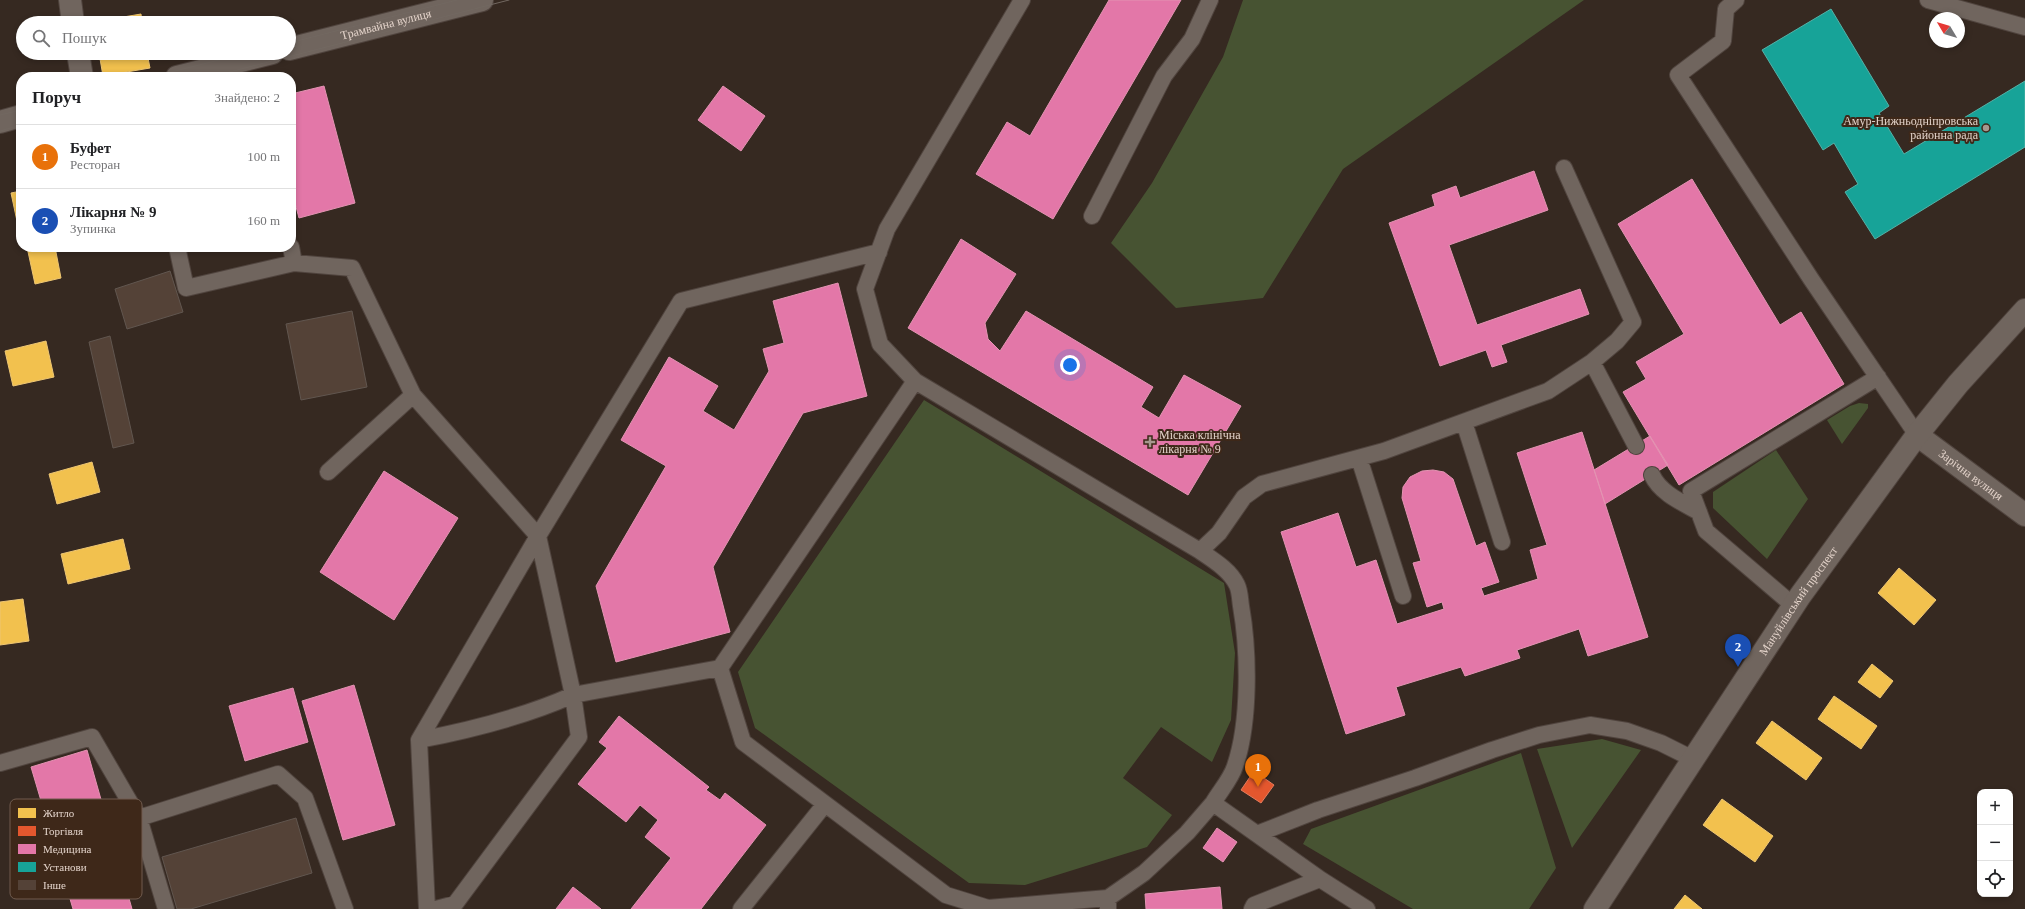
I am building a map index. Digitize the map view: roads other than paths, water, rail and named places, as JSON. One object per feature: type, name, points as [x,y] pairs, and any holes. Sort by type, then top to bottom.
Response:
[{"type":"main road","points":[[70,0],[73,16]]},
{"type":"main road","name":"Трамвайна вулиця","points":[[296,47],[426,12],[482,0]]},
{"type":"main road","points":[[79,60],[81,72]]},
{"type":"main road","points":[[197,72],[244,60]]},
{"type":"main road","points":[[0,122],[16,117]]},
{"type":"main road","name":"Мануйлівський проспект","points":[[1595,909],[1794,606],[1917,435],[1958,384],[2025,310]]},
{"type":"main road","name":"Зарічна вулиця","points":[[1917,435],[2025,515]]},
{"type":"lane","points":[[720,668],[743,742],[946,895],[988,908],[1108,903],[1144,873],[1187,833],[1214,803],[1234,768],[1242,739],[1246,694],[1244,624],[1238,586],[1230,574],[1218,563],[1200,551],[915,381],[880,344],[865,289],[887,229],[1022,0]]},
{"type":"lane","points":[[1092,216],[1164,76],[1192,39],[1210,0]]},
{"type":"lane","points":[[1736,0],[1726,9],[1723,41],[1678,75],[1811,279],[1917,435]]},
{"type":"lane","points":[[1928,0],[2025,27]]},
{"type":"lane","points":[[1200,551],[1219,533],[1244,497],[1262,484],[1384,451],[1548,391],[1592,362],[1617,341],[1633,322],[1564,168]]},
{"type":"lane","points":[[178,252],[186,288],[294,263],[352,268],[413,395],[538,536],[573,695],[579,737],[455,904],[436,909]]},
{"type":"lane","points":[[291,252],[294,263]]},
{"type":"lane","points":[[427,909],[419,740],[538,536],[681,300],[879,252]]},
{"type":"lane","points":[[1592,362],[1636,446]]},
{"type":"lane","points":[[1794,606],[1706,531],[1691,491],[1878,376]]},
{"type":"lane","points":[[419,740],[458,732],[536,710],[573,695],[720,668],[915,381]]},
{"type":"lane","points":[[328,472],[413,395]]},
{"type":"lane","points":[[1464,422],[1502,542]]},
{"type":"lane","points":[[1359,458],[1403,596]]},
{"type":"lane","points":[[1652,475],[1654,482],[1675,498],[1699,512]]},
{"type":"lane","points":[[1257,834],[1318,810],[1415,778],[1492,750],[1539,735],[1590,726],[1627,732],[1661,743],[1693,759]]},
{"type":"lane","points":[[0,763],[92,737],[128,799]]},
{"type":"lane","points":[[142,817],[278,774],[305,798],[345,909]]},
{"type":"lane","points":[[1214,803],[1320,879],[1367,909]]},
{"type":"lane","points":[[741,909],[825,804]]},
{"type":"lane","points":[[142,828],[166,909]]},
{"type":"lane","points":[[1252,909],[1254,905],[1320,879]]},
{"type":"tram line","points":[[296,41],[457,0]]},
{"type":"tram line","points":[[296,55],[509,0]]},
{"type":"tram line","points":[[171,72],[219,60]]},
{"type":"tram line","points":[[229,72],[276,60]]},
{"type":"tram line","points":[[0,115],[16,111]]},
{"type":"tram line","points":[[0,131],[16,126]]},
{"type":"place","name":"Амур-Нижньодніпровська районна рада","points":[[1986,128]]},
{"type":"place","name":"Міська клінічна лікарня № 9","points":[[1150,442]]},
{"type":"place","name":"Лікарня № 9","points":[[1738,667]]},
{"type":"place","name":"Буфет","points":[[1258,787]]}]
